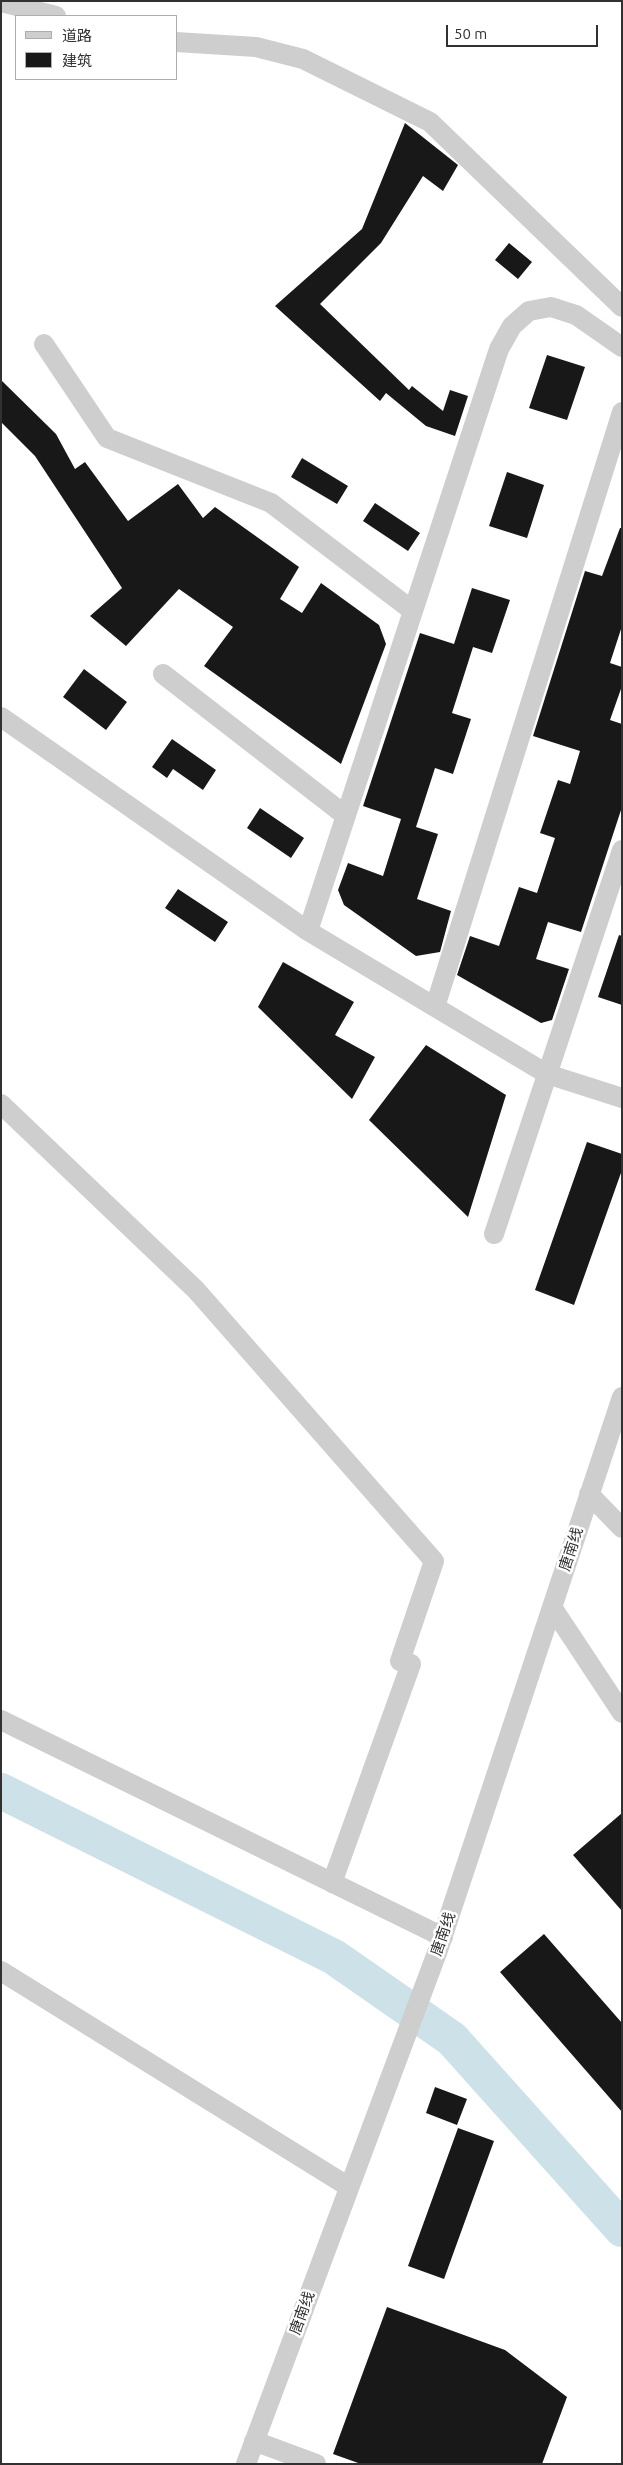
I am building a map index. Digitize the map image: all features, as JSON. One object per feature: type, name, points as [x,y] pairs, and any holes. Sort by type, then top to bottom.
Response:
[{"type":"street","points":[[1,2],[52,15]]},
{"type":"street","points":[[178,42],[256,47],[303,59],[430,122],[622,307]]},
{"type":"street","points":[[308,931],[499,349],[512,326],[530,311],[550,307],[576,315],[622,347]]},
{"type":"street","points":[[44,344],[107,438],[271,503],[413,611]]},
{"type":"street","points":[[435,1007],[622,412]]},
{"type":"street","points":[[163,674],[346,816]]},
{"type":"street","points":[[1,718],[308,931],[547,1074],[622,1098]]},
{"type":"street","points":[[494,1234],[622,850]]},
{"type":"street","points":[[1,1104],[196,1290],[434,1562],[400,1661],[411,1664],[332,1883]]},
{"type":"street","name":"唐南线","points":[[246,2464],[440,1943],[622,1397]]},
{"type":"street","points":[[589,1494],[622,1528]]},
{"type":"street","points":[[552,1607],[622,1713]]},
{"type":"street","points":[[1,1720],[332,1883],[440,1943]]},
{"type":"street","points":[[1,1971],[349,2187]]},
{"type":"street","points":[[254,2441],[316,2464]]},
{"type":"building","points":[[405,123],[458,165],[443,191],[423,176],[381,243],[320,304],[409,390],[412,386],[443,411],[450,390],[468,396],[455,436],[426,426],[386,393],[380,401],[275,306],[362,229]]},
{"type":"building","points":[[509,243],[532,262],[518,279],[495,260]]},
{"type":"building","points":[[547,355],[585,367],[567,420],[529,408]]},
{"type":"building","points":[[1,380],[56,434],[75,469],[85,462],[128,521],[178,484],[203,518],[215,507],[299,567],[280,599],[302,613],[321,583],[379,625],[386,644],[341,764],[204,666],[233,627],[179,589],[126,646],[90,616],[122,588],[35,456],[1,422]]},
{"type":"building","points":[[302,458],[348,486],[337,504],[291,477]]},
{"type":"building","points":[[507,472],[544,485],[527,538],[489,526]]},
{"type":"building","points":[[375,503],[420,533],[408,551],[363,521]]},
{"type":"building","points":[[620,528],[622,528],[622,626],[610,663],[622,667],[622,686],[610,720],[622,724],[622,807],[581,932],[548,922],[536,959],[569,969],[552,1020],[541,1023],[457,975],[470,936],[499,946],[519,887],[537,893],[555,838],[540,833],[558,780],[570,784],[580,751],[533,736],[585,571],[602,576]]},
{"type":"building","points":[[472,588],[510,600],[492,653],[473,647],[452,713],[471,719],[453,774],[435,768],[416,827],[438,834],[417,899],[451,911],[440,952],[416,956],[344,905],[338,890],[348,863],[383,876],[401,819],[363,806],[420,633],[454,644]]},
{"type":"building","points":[[84,669],[127,702],[106,730],[63,697]]},
{"type":"building","points":[[172,739],[216,770],[203,790],[173,769],[167,778],[152,767]]},
{"type":"building","points":[[260,808],[304,838],[291,858],[247,828]]},
{"type":"building","points":[[178,889],[228,922],[215,942],[165,908]]},
{"type":"building","points":[[619,935],[622,936],[622,1005],[598,997]]},
{"type":"building","points":[[283,962],[354,1002],[335,1035],[375,1057],[352,1099],[258,1007]]},
{"type":"building","points":[[426,1045],[506,1095],[468,1217],[369,1120]]},
{"type":"building","points":[[587,1142],[622,1154],[622,1170],[574,1305],[535,1290]]},
{"type":"building","points":[[622,1813],[622,1911],[573,1855]]},
{"type":"building","points":[[544,1934],[622,2023],[622,2112],[500,1972]]},
{"type":"building","points":[[435,2087],[467,2099],[457,2125],[426,2113]]},
{"type":"building","points":[[458,2128],[494,2141],[444,2279],[408,2266]]},
{"type":"building","points":[[387,2307],[505,2350],[567,2397],[542,2464],[361,2464],[333,2454]]},
{"type":"waterway","points":[[1,1791],[334,1957],[452,2039],[622,2229]]}]
